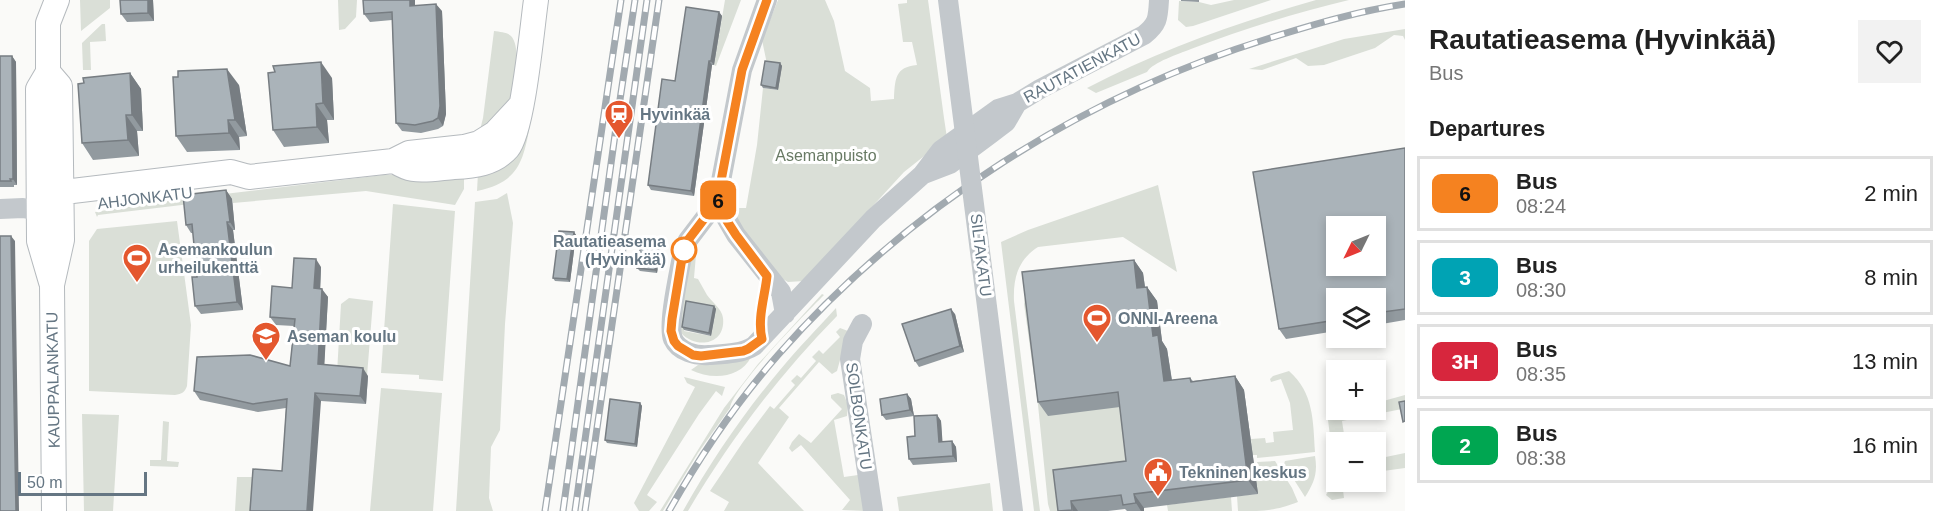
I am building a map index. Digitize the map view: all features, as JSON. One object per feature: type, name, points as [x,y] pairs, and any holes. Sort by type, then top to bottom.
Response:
[{"type":"main road","name":"KAUPPALANKATU","points":[[35,0],[48,23]]},
{"type":"main road","name":"KAUPPALANKATU","points":[[54,511],[52,285],[39,241],[45,203],[38,89],[48,72],[48,23],[57,0]]},
{"type":"main road","name":"AHJONKATU","points":[[45,203],[231,172],[249,177],[393,161],[409,153],[464,147],[491,149],[495,133],[521,105],[536,0]]},
{"type":"street","name":"RAUTATIENKATU","points":[[767,0],[742,70],[717,202],[688,240],[683,252],[671,331],[678,346],[693,355],[743,351],[762,339],[873,219],[922,175],[941,150],[998,109],[1017,103],[1144,35],[1154,27],[1159,0]]},
{"type":"street","name":"SILTAKATU","points":[[948,0],[1013,511]]},
{"type":"street","points":[[717,202],[736,235],[781,292],[785,314]]},
{"type":"street","points":[[0,209],[45,203]]},
{"type":"street","points":[[781,292],[808,287]]},
{"type":"street","name":"SOLBONKATU","points":[[862,324],[853,341],[850,359],[873,511]]},
{"type":"green space","points":[[80,0],[110,0],[110,8],[81,31]]},
{"type":"green space","points":[[338,0],[357,0],[356,17],[345,29],[339,30]]},
{"type":"green space","points":[[725,0],[741,0],[716,66],[714,65]]},
{"type":"green space","name":"Asemanpuisto","points":[[778,0],[825,0],[834,21],[845,71],[870,88],[871,101],[894,99],[900,71],[917,65],[912,42],[903,42],[898,4],[907,3],[907,0],[928,0],[947,138],[904,172],[804,281],[788,282],[781,278],[733,216],[732,208],[746,208],[757,145],[763,88],[777,90],[767,64],[762,40]]},
{"type":"green space","points":[[1234,0],[1271,0],[1193,26],[1186,27],[1178,20],[1179,1],[1211,5]]},
{"type":"green space","points":[[1316,0],[1349,0],[1269,22],[1211,42],[1167,59],[1147,72],[1096,93],[1087,88],[1142,61],[1199,38]]},
{"type":"green space","points":[[102,24],[105,24],[106,41],[90,42],[91,70],[83,70],[82,43]]},
{"type":"green space","points":[[1405,29],[1405,40],[1403,36],[1394,35],[1375,48],[1324,65],[1308,66],[1296,58],[1262,70],[1249,69],[1344,39]]},
{"type":"green space","points":[[494,31],[508,34],[514,42],[517,59],[515,80],[508,104],[499,116],[479,134],[483,118]]},
{"type":"green space","points":[[530,125],[525,150],[516,169],[502,182],[477,191],[478,173]]},
{"type":"green space","points":[[464,174],[464,189],[455,205],[366,191],[233,203],[232,199],[98,215],[97,217],[95,212],[157,202],[383,175]]},
{"type":"green space","points":[[1158,185],[1177,272],[1123,237],[1038,247],[1031,252],[1018,270],[1014,301],[1040,511],[1034,511],[1001,242],[1028,230]]},
{"type":"green space","points":[[507,193],[513,223],[500,430],[491,447],[489,498],[493,511],[456,511],[475,202],[497,199]]},
{"type":"green space","points":[[393,204],[455,211],[443,381],[419,379],[419,375],[381,373]]},
{"type":"green space","name":"Asemankoulun urheilukenttä","points":[[177,221],[191,325],[186,388],[180,394],[175,395],[89,391],[89,241],[97,229]]},
{"type":"green space","points":[[697,243],[694,278],[698,279],[723,318],[720,334],[709,342],[695,341],[681,333],[678,315],[687,259]],"holes":[[[689,304],[716,309],[711,336],[684,331]]]},
{"type":"green space","points":[[1027,284],[1127,406],[1136,475],[1066,511],[1050,511],[1048,504],[1038,405],[1024,304]]},
{"type":"green space","points":[[822,294],[824,295],[743,384],[663,511],[660,511],[724,408],[758,364]]},
{"type":"green space","points":[[349,298],[373,301],[367,376],[337,373],[341,304]]},
{"type":"green space","points":[[836,308],[837,316],[795,361],[756,409],[688,511],[683,511],[740,421],[787,362]]},
{"type":"green space","points":[[840,328],[848,331],[837,371],[832,374],[819,362],[779,408],[789,417],[758,463],[804,511],[724,511],[729,502],[710,491],[770,406],[774,409],[795,385],[791,381],[797,375],[801,378],[816,361],[812,357],[819,350],[823,354],[840,337],[836,332]]},
{"type":"green space","points":[[751,357],[740,370],[724,376],[707,375],[691,370],[698,365]]},
{"type":"green space","points":[[1289,371],[1308,398],[1315,452],[1257,458],[1257,455],[1252,455],[1251,439],[1265,438],[1266,443],[1274,442],[1273,432],[1293,430],[1290,403],[1281,379],[1271,382],[1270,379]]},
{"type":"green space","points":[[684,377],[725,387],[722,396],[716,391],[699,414],[647,495],[657,502],[649,511],[639,511],[634,503],[695,387],[687,383]]},
{"type":"green space","points":[[381,388],[442,393],[433,511],[370,511]]},
{"type":"green space","points":[[838,393],[844,395],[848,405],[847,416],[834,420],[844,477],[858,475],[865,511],[842,510],[850,500],[801,445],[792,452],[789,448],[799,434],[811,443],[842,409],[831,398],[831,395]]},
{"type":"green space","points":[[1405,395],[1405,404],[1402,409],[1386,412],[1386,400]]},
{"type":"green space","points":[[82,414],[119,415],[113,511],[84,511]]},
{"type":"green space","points":[[1328,420],[1347,420],[1342,421],[1344,432],[1330,432]]},
{"type":"green space","points":[[163,421],[169,422],[167,461],[179,462],[178,467],[150,466],[150,460],[161,460]]},
{"type":"green space","points":[[1405,453],[1405,468],[1386,471],[1386,457]]},
{"type":"green space","points":[[1315,456],[1314,478],[1305,497],[1284,464],[1285,461]]},
{"type":"green space","points":[[1275,461],[1298,502],[1269,510],[1238,511],[1237,496],[1257,494],[1254,467],[1258,466],[1257,462]]},
{"type":"green space","points":[[237,477],[259,477],[257,511],[235,511]]},
{"type":"green space","points":[[990,483],[993,511],[899,511],[897,497]]},
{"type":"green space","points":[[1328,492],[1343,492],[1344,498],[1332,500],[1326,495]]},
{"type":"green space","points":[[1231,497],[1232,511],[1168,511],[1167,505]]},
{"type":"building","points":[[120,0],[148,0],[148,13],[121,14]]},
{"type":"building","points":[[363,0],[410,0],[410,6],[436,4],[440,106],[438,118],[415,125],[396,123],[392,12],[364,14]]},
{"type":"building","points":[[686,7],[719,12],[711,61],[709,61],[691,191],[648,185],[662,79],[675,81]]},
{"type":"building","points":[[0,56],[12,56],[13,179],[10,179],[11,181],[0,181]]},
{"type":"building","points":[[765,61],[780,63],[776,88],[761,85]]},
{"type":"building","points":[[321,62],[323,103],[316,104],[317,127],[273,130],[268,73],[275,72],[273,66]]},
{"type":"building","points":[[227,69],[235,120],[228,120],[229,133],[176,136],[173,77],[178,77],[178,71]]},
{"type":"building","points":[[130,73],[132,115],[126,115],[128,140],[82,143],[78,84],[84,83],[83,78]]},
{"type":"building","points":[[1405,148],[1405,309],[1386,312],[1386,288],[1326,288],[1326,322],[1279,329],[1253,172]]},
{"type":"building","points":[[226,190],[230,222],[227,222],[237,302],[195,306],[192,277],[197,277],[192,224],[186,225],[183,195]]},
{"type":"building","points":[[559,231],[574,232],[567,279],[553,278]]},
{"type":"building","points":[[0,236],[11,236],[16,511],[0,511]]},
{"type":"building","points":[[641,242],[659,244],[655,270],[637,268]]},
{"type":"building","points":[[294,258],[316,259],[314,288],[322,289],[318,364],[363,368],[360,396],[315,393],[307,511],[250,511],[253,469],[282,471],[287,399],[253,404],[194,391],[197,357],[250,355],[290,366],[295,319],[270,317],[272,286],[292,288]]},
{"type":"building","points":[[1134,260],[1137,288],[1147,287],[1153,336],[1158,335],[1164,381],[1190,378],[1191,382],[1235,376],[1248,480],[1134,494],[1136,503],[1123,505],[1121,495],[1071,501],[1072,510],[1058,511],[1053,470],[1126,461],[1118,392],[1038,402],[1022,272]]},
{"type":"building","points":[[686,301],[714,306],[709,333],[682,327]]},
{"type":"building","points":[[951,309],[960,346],[915,361],[902,324]]},
{"type":"building","points":[[907,394],[910,410],[882,415],[880,399]]},
{"type":"building","points":[[610,399],[640,403],[635,444],[605,440]]},
{"type":"building","points":[[1405,401],[1405,421],[1403,422],[1399,402]]},
{"type":"building","points":[[937,415],[939,442],[952,441],[953,456],[909,459],[907,437],[915,436],[914,416]]},
{"type":"railway","points":[[545,511],[621,0]]},
{"type":"railway","points":[[563,511],[635,0]]},
{"type":"railway","points":[[575,511],[647,0]]},
{"type":"railway","points":[[585,511],[659,0]]},
{"type":"railway","points":[[669,511],[693,470],[733,411],[778,355],[829,301],[883,251],[941,205],[1002,163],[1066,125],[1132,91],[1200,62],[1270,38],[1371,10],[1405,4]]},
{"type":"bus line","name":"6","points":[[727,221],[767,276],[759,330],[762,339],[743,351],[693,355],[678,346],[671,331],[683,252],[688,240],[717,202],[742,70],[767,0]]},
{"type":"place","name":"Hyvinkää","points":[[619,140]]},
{"type":"place","name":"Rautatieasema (Hyvinkää)","points":[[684,250]]},
{"type":"place","name":"Asemankoulun urheilukenttä","points":[[137,284]]},
{"type":"place","name":"ONNI-Areena","points":[[1097,344]]},
{"type":"place","name":"Aseman koulu","points":[[266,362]]},
{"type":"place","name":"Tekninen keskus","points":[[1158,498]]}]
